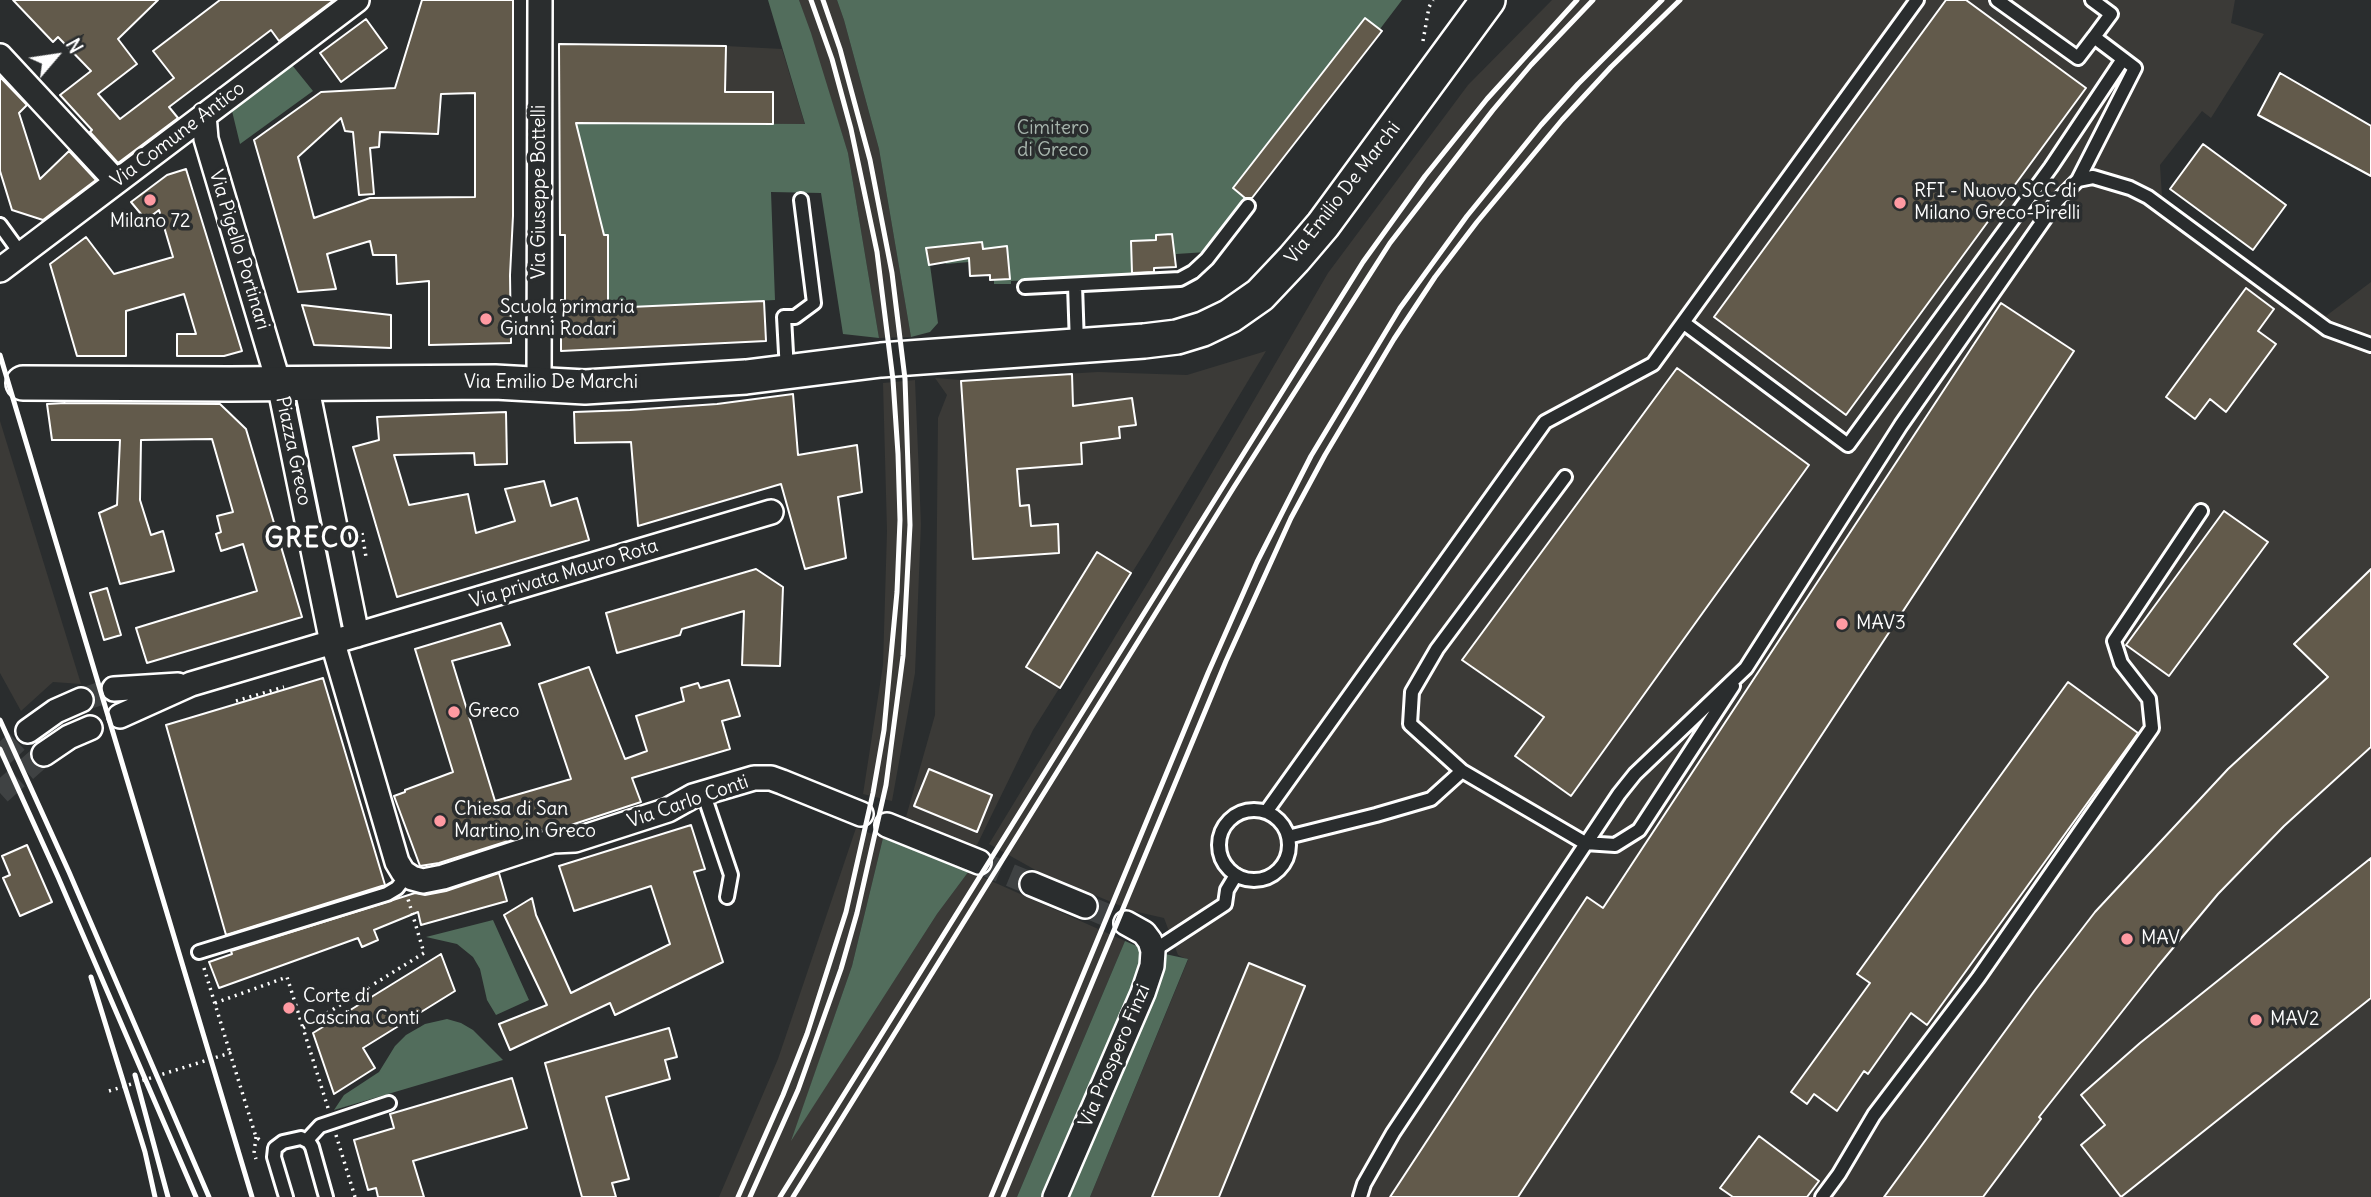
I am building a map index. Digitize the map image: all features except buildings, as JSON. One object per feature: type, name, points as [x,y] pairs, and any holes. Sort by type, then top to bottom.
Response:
[{"type":"street","name":"Via Comune Antico","points":[[0,270],[357,0]]},
{"type":"street","name":"Via Giuseppe Bottelli","points":[[539,384],[540,0]]},
{"type":"street","name":"Via Emilio De Marchi","points":[[23,383],[495,382],[585,387],[746,377],[881,360],[1177,337],[1203,329],[1230,316],[1260,295],[1323,225],[1488,0]]},
{"type":"street","points":[[0,56],[116,181]]},
{"type":"street","name":"Via Pigello Portinari","points":[[204,115],[206,139],[293,384]]},
{"type":"street","name":"Piazza Greco","points":[[293,384],[358,635]]},
{"type":"street","name":"Piazza Greco","points":[[293,384],[333,642],[397,862],[407,886]]},
{"type":"street","name":"Via privata Mauro Rota","points":[[358,635],[771,512]]},
{"type":"street","points":[[120,716],[191,684],[358,635]]},
{"type":"street","points":[[114,689],[191,684]]},
{"type":"street","points":[[28,732],[55,711],[81,700]]},
{"type":"street","points":[[44,754],[69,737],[90,728]]},
{"type":"street","name":"Via Carlo Conti","points":[[407,886],[550,842],[572,841],[667,810],[686,799],[743,780],[771,778],[861,814]]},
{"type":"street","points":[[887,825],[979,862]]},
{"type":"street","points":[[1032,884],[1085,906]]},
{"type":"street","points":[[1126,923],[1144,933],[1153,951]]},
{"type":"street","name":"Via Prospero Finzi","points":[[1055,1197],[1147,982],[1153,951]]},
{"type":"lane","points":[[1266,812],[1545,422],[1653,364],[1917,0]]},
{"type":"lane","points":[[1997,0],[2014,5],[2078,58],[2111,14],[2092,0]]},
{"type":"lane","points":[[1564,477],[1437,649],[1412,692],[1410,724],[1462,771],[1585,843],[1615,845],[1639,830],[1901,425],[2057,201],[2078,180],[2135,68],[2094,37]]},
{"type":"lane","points":[[1684,323],[1848,445],[2051,167],[2123,59]]},
{"type":"lane","points":[[2078,180],[2093,177],[2130,188],[2148,197],[2327,329],[2371,345]]},
{"type":"lane","points":[[787,372],[784,317],[794,317],[814,303],[801,200]]},
{"type":"lane","points":[[1025,287],[1169,281],[1185,277],[1207,259],[1248,206]]},
{"type":"lane","points":[[0,225],[21,254]]},
{"type":"lane","points":[[1075,285],[1077,346]]},
{"type":"lane","points":[[1822,1197],[1874,1115],[1978,978],[2152,728],[2149,699],[2121,663],[2114,641],[2201,511]]},
{"type":"lane","points":[[1360,1197],[1364,1184],[1393,1133],[1585,843],[1635,774],[1746,668]]},
{"type":"lane","points":[[1288,837],[1376,816],[1431,799],[1462,771]]},
{"type":"lane","points":[[704,792],[731,875],[727,897]]},
{"type":"lane","points":[[1243,811],[1266,812],[1284,827],[1288,837],[1285,860],[1279,869],[1269,876],[1247,879],[1236,875],[1221,858],[1220,835],[1225,824],[1243,811]]},
{"type":"lane","points":[[1153,951],[1225,904],[1227,890],[1236,875]]},
{"type":"lane","points":[[200,952],[407,886]]},
{"type":"lane","points":[[307,1140],[320,1126],[389,1103]]},
{"type":"lane","points":[[286,1197],[274,1157],[275,1148],[296,1138],[307,1140],[312,1147],[326,1197]]},
{"type":"path","points":[[1423,42],[1429,7],[1433,0]]},
{"type":"path","points":[[236,701],[284,687]]},
{"type":"path","points":[[303,1028],[424,953],[407,886]]},
{"type":"path","points":[[200,952],[256,1137],[275,1148]]},
{"type":"path","points":[[215,1003],[288,977],[355,1197]]},
{"type":"path","points":[[108,1091],[230,1053]]},
{"type":"shaded area","points":[[799,0],[837,0],[844,20],[879,149],[911,337],[879,338],[848,153]]},
{"type":"shaded area","points":[[1552,0],[2235,0],[2231,23],[2264,34],[2211,118],[2202,111],[2160,165],[2162,196],[2326,316],[2371,282],[2371,1197],[1090,1197],[1188,960],[1178,955],[1164,918],[1133,911],[1039,872],[989,844],[1150,579],[1328,273],[1468,85]]},
{"type":"shaded area","points":[[559,44],[782,49],[805,125],[559,123]]},
{"type":"shaded area","points":[[1266,351],[1150,544],[1033,730],[976,847],[906,817],[935,715],[938,418],[947,395],[935,378],[961,380],[1098,372],[1187,375]]},
{"type":"shaded area","points":[[915,380],[921,524],[915,673],[892,801],[863,794],[883,665],[887,531],[883,383]]},
{"type":"shaded area","points":[[0,421],[81,684],[53,682],[21,711],[0,673]]},
{"type":"shaded area","points":[[856,828],[883,838],[852,966],[793,1137],[937,914],[969,871],[1125,941],[1017,1197],[719,1197],[778,1059]]},
{"type":"green space","points":[[768,0],[799,0],[811,33],[848,153],[879,338],[843,334],[821,193],[771,192],[775,300],[608,308],[608,235],[604,235],[576,123],[805,124]]},
{"type":"green space","name":"Cimitero di Greco","points":[[837,0],[1402,0],[1380,29],[1382,31],[1207,252],[1176,254],[1176,267],[1154,268],[1155,277],[1011,281],[1011,284],[994,284],[990,275],[970,276],[969,262],[930,265],[938,323],[930,332],[911,337],[879,149]]},
{"type":"green space","points":[[292,65],[313,91],[240,144],[232,111]]},
{"type":"green space","points":[[883,838],[969,871],[937,914],[791,1141],[852,966]]},
{"type":"green space","points":[[493,920],[529,1000],[496,1015],[487,1000],[480,969],[473,957],[457,944],[426,937]]},
{"type":"green space","points":[[1125,941],[1139,947],[1141,967],[1041,1197],[1017,1197]]},
{"type":"green space","points":[[1165,954],[1188,959],[1090,1197],[1061,1197]]},
{"type":"green space","points":[[447,1019],[473,1030],[503,1060],[334,1110],[344,1095],[379,1072],[395,1046],[406,1035],[425,1024]]},
{"type":"tunnel","points":[[81,700],[114,689]]},
{"type":"tunnel","points":[[0,757],[28,731]]},
{"type":"tunnel","points":[[0,793],[44,754]]},
{"type":"tunnel","points":[[979,862],[1032,884]]},
{"type":"tunnel","points":[[1085,906],[1126,923]]},
{"type":"railway","points":[[738,1197],[807,1034],[846,912],[873,793],[884,730],[897,592],[900,520],[898,454],[893,380],[877,252],[851,129],[832,59],[811,0]]},
{"type":"railway","points":[[750,1197],[798,1090],[841,969],[857,913],[886,785],[903,656],[910,525],[905,379],[892,273],[870,160],[840,49],[823,0]]},
{"type":"railway","points":[[780,1197],[1363,262],[1425,176],[1487,99],[1577,0]]},
{"type":"railway","points":[[793,1197],[1234,487],[1390,243],[1493,110],[1531,65],[1593,0]]},
{"type":"railway","points":[[991,1197],[1208,673],[1257,562],[1311,456],[1400,308],[1467,216],[1578,84],[1662,0]]},
{"type":"railway","points":[[1003,1197],[1226,661],[1291,518],[1325,455],[1394,339],[1435,277],[1477,222],[1562,120],[1611,67],[1680,0]]},
{"type":"railway","points":[[0,355],[252,1197]]},
{"type":"railway","points":[[0,720],[69,872],[209,1197]]},
{"type":"railway","points":[[0,749],[196,1197]]},
{"type":"railway","points":[[91,977],[145,1152],[155,1197]]},
{"type":"railway","points":[[135,1075],[168,1197]]},
{"type":"place","name":"Milano 72","points":[[150,200]]},
{"type":"place","name":"RFI - Nuovo SCC di Milano Greco-Pirelli","points":[[1900,203]]},
{"type":"place","name":"Scuola primaria Gianni Rodari","points":[[486,319]]},
{"type":"place","name":"MAV3","points":[[1842,624]]},
{"type":"place","name":"Greco","points":[[454,712]]},
{"type":"place","name":"Chiesa di San Martino in Greco","points":[[440,821]]},
{"type":"place","name":"MAV","points":[[2127,939]]},
{"type":"place","name":"Corte di Cascina Conti","points":[[289,1008]]},
{"type":"place","name":"MAV2","points":[[2256,1020]]},
{"type":"district","name":"GRECO","points":[[313,540]]}]
